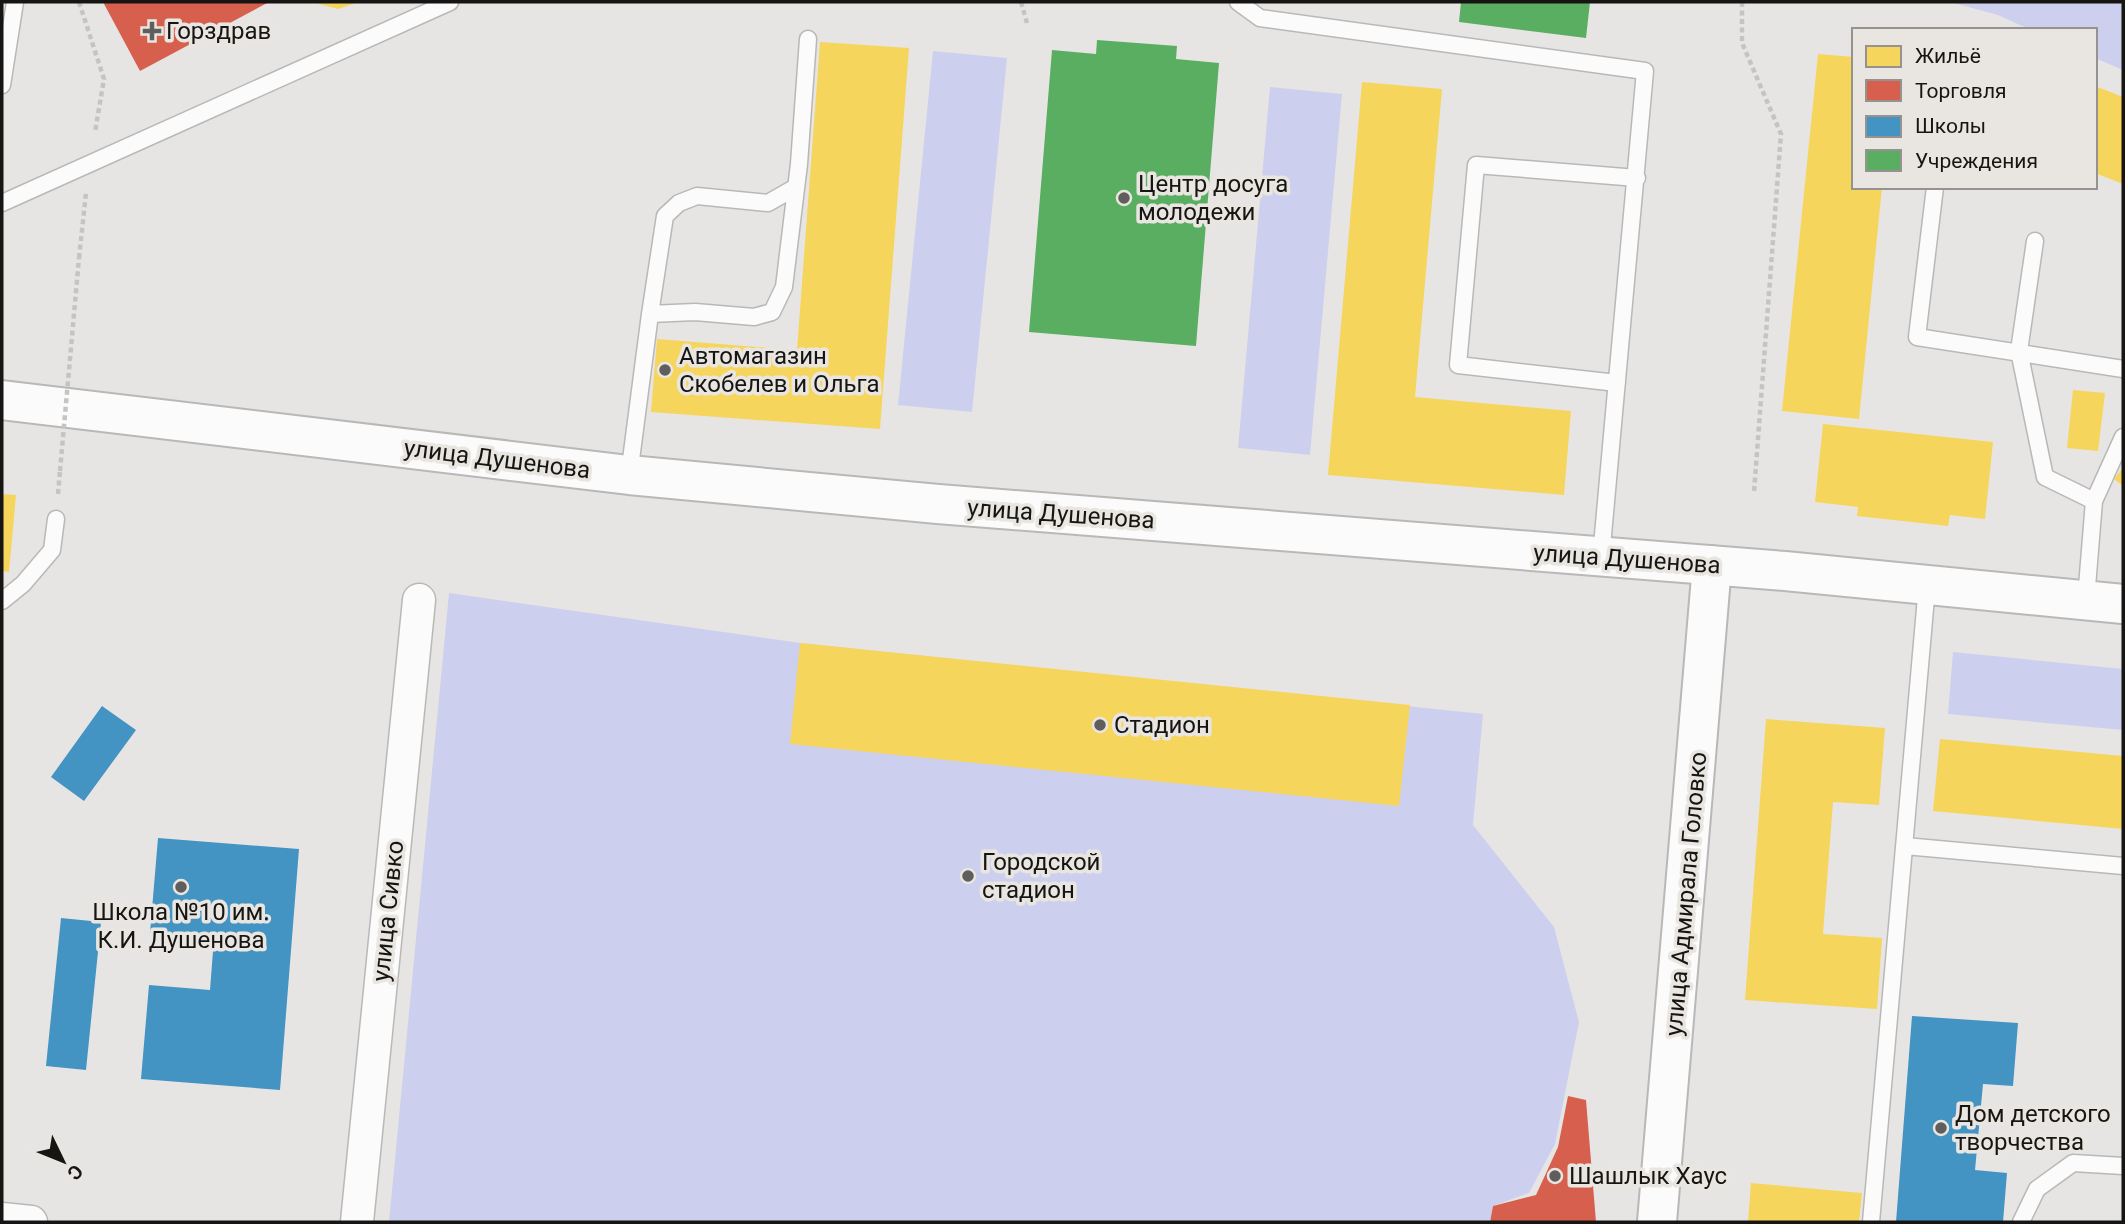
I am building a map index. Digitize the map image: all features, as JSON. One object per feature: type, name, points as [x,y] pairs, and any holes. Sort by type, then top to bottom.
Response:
[{"type":"street","name":"улица Душенова","points":[[2,400],[629,475],[938,504],[1712,565],[2123,604]]},
{"type":"street","name":"улица Адмирала Головко","points":[[1657,1222],[1712,565]]},
{"type":"street","name":"улица Сивко","points":[[357,1222],[419,600]]},
{"type":"street","points":[[2,1219],[31,1222]]},
{"type":"lane","points":[[2,85],[15,2]]},
{"type":"lane","points":[[2,203],[450,2]]},
{"type":"lane","points":[[1238,2],[1260,18],[1645,71],[1601,557]]},
{"type":"lane","points":[[649,314],[695,312],[754,317],[772,312],[784,287],[796,187],[808,39]]},
{"type":"lane","points":[[1617,383],[1458,365],[1476,165],[1637,178]]},
{"type":"lane","points":[[629,475],[649,314],[665,216],[678,203],[697,196],[768,202],[796,187]]},
{"type":"lane","points":[[1936,189],[1917,337],[2123,369]]},
{"type":"lane","points":[[2035,241],[2019,351],[2045,477],[2094,501]]},
{"type":"lane","points":[[2086,599],[2094,501],[2123,437]]},
{"type":"lane","points":[[2,601],[23,584],[52,550],[56,519]]},
{"type":"lane","points":[[1871,1222],[1927,586]]},
{"type":"lane","points":[[1905,846],[2123,866]]},
{"type":"lane","points":[[2021,1222],[2037,1189],[2073,1163],[2123,1166]]},
{"type":"path","points":[[60,471],[89,165],[104,79],[79,2]]},
{"type":"path","points":[[1021,2],[1027,23]]},
{"type":"path","points":[[1742,2],[1742,43],[1781,134],[1754,492]]},
{"type":"shaded area","points":[[1950,2],[2123,2],[2123,70],[2097,59],[2097,28],[2027,28],[1998,15]]},
{"type":"shaded area","points":[[933,51],[1007,58],[972,412],[898,405]]},
{"type":"shaded area","points":[[1270,87],[1342,94],[1310,455],[1238,448]]},
{"type":"shaded area","name":"Городской стадион","points":[[449,593],[800,643],[1483,714],[1473,825],[1554,927],[1579,1022],[1555,1144],[1529,1193],[1493,1206],[1490,1222],[389,1222]]},
{"type":"shaded area","points":[[1953,652],[2123,669],[2123,730],[1948,714]]},
{"type":"building: Жильё","points":[[312,2],[359,2],[338,9]]},
{"type":"building: Жильё","points":[[820,42],[909,48],[880,429],[651,412],[657,339],[797,350]]},
{"type":"building: Жильё","points":[[1818,54],[1852,57],[1852,189],[1882,189],[1859,419],[1782,411]]},
{"type":"building: Жильё","points":[[1362,82],[1442,89],[1415,397],[1571,411],[1564,495],[1328,475]]},
{"type":"building: Жильё","points":[[2097,87],[2123,97],[2123,184],[2097,174]]},
{"type":"building: Жильё","points":[[2073,390],[2105,393],[2098,451],[2067,448]]},
{"type":"building: Жильё","points":[[1823,424],[1993,442],[1985,519],[1950,515],[1948,526],[1857,516],[1858,507],[1815,502]]},
{"type":"building: Жильё","points":[[2123,468],[2123,486],[2114,479]]},
{"type":"building: Жильё","points":[[2,494],[16,495],[9,572],[2,571]]},
{"type":"building: Жильё","name":"Стадион","points":[[800,643],[1410,705],[1399,806],[790,744]]},
{"type":"building: Жильё","points":[[1766,719],[1885,728],[1879,805],[1833,802],[1823,934],[1882,938],[1877,1009],[1745,1000]]},
{"type":"building: Жильё","points":[[1940,739],[2123,756],[2123,829],[1933,811]]},
{"type":"building: Жильё","points":[[1751,1183],[1862,1193],[1859,1222],[1748,1222]]},
{"type":"building: Торговля","points":[[103,2],[269,2],[140,71]]},
{"type":"building: Торговля","points":[[1568,1096],[1586,1100],[1596,1222],[1490,1222],[1493,1206],[1536,1195],[1558,1147]]},
{"type":"building: Школы","points":[[102,706],[136,730],[84,801],[51,777]]},
{"type":"building: Школы","points":[[158,838],[299,849],[280,1090],[141,1079],[149,985],[210,990],[214,938],[150,933]]},
{"type":"building: Школы","points":[[61,918],[101,922],[86,1070],[46,1066]]},
{"type":"building: Школы","name":"Дом детского творчества","points":[[1912,1016],[2018,1023],[2013,1086],[1983,1084],[1975,1170],[2007,1173],[2003,1222],[1896,1222]]},
{"type":"building: Учреждения","points":[[1461,2],[1590,2],[1586,38],[1459,22]]},
{"type":"building: Учреждения","name":"Центр досуга молодежи","points":[[1097,40],[1177,46],[1176,59],[1219,63],[1196,346],[1029,332],[1052,50],[1096,54]]},
{"type":"place","name":"Горздрав","points":[[152,31]]},
{"type":"place","name":"Центр досуга молодежи","points":[[1124,198]]},
{"type":"place","name":"Автомагазин Скобелев и Ольга","points":[[665,370]]},
{"type":"place","name":"Стадион","points":[[1100,725]]},
{"type":"place","name":"Городской стадион","points":[[968,876]]},
{"type":"place","name":"Школа №10 им. К.И. Душенова","points":[[181,887]]},
{"type":"place","name":"Дом детского творчества","points":[[1941,1128]]},
{"type":"place","name":"Шашлык Хаус","points":[[1555,1176]]}]
